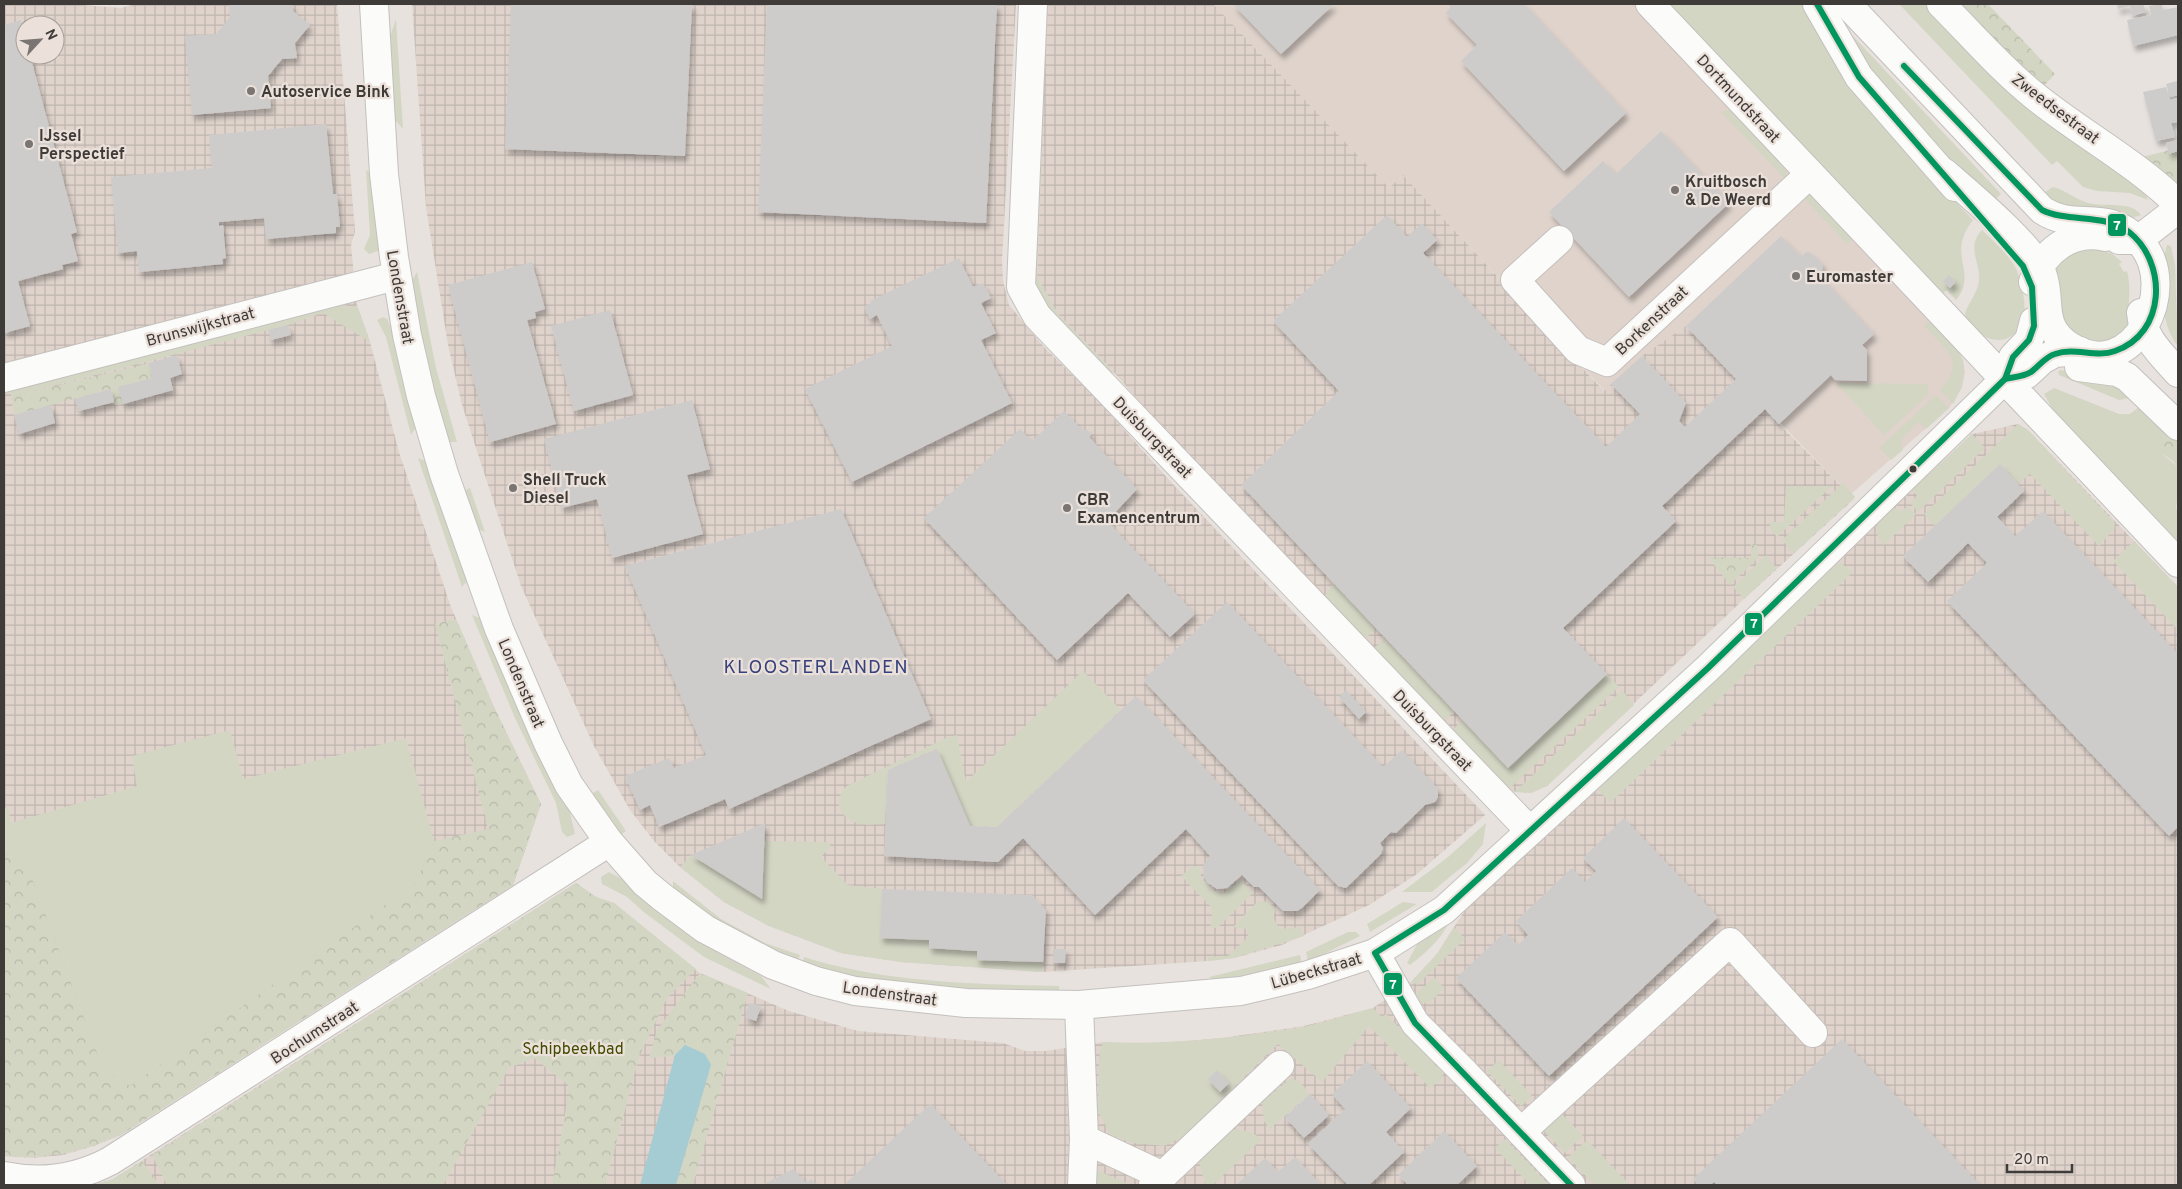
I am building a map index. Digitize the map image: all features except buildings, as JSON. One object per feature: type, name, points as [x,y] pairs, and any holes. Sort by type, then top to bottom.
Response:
[{"type":"street","name":"Londenstraat","points":[[374,4],[384,174],[396,276],[421,396],[444,474],[499,629],[548,744],[569,785],[609,842],[645,883],[705,929],[773,965],[816,981],[855,991],[966,1003],[1079,1005]]},
{"type":"street","name":"Duisburgstraat","points":[[1033,4],[1021,287],[1037,316],[1530,831]]},
{"type":"street","name":"Dortmundstraat","points":[[1650,4],[2178,563]]},
{"type":"street","points":[[1817,4],[1859,77],[1945,173],[1986,209],[2036,277],[2045,284],[2047,314],[2054,330],[2065,343],[2086,357],[2129,362],[2140,371],[2178,415]]},
{"type":"street","points":[[1847,4],[1980,144],[2016,200],[2036,222],[2054,233],[2108,222],[2122,228],[2138,240],[2147,251],[2155,271],[2158,292],[2150,318],[2126,347],[2086,357],[2042,360],[2027,374],[2004,379]]},
{"type":"street","name":"Zweedsestraat","points":[[1941,4],[2007,72],[2037,98],[2139,170],[2178,204]]},
{"type":"street","name":"Borkenstraat","points":[[1559,240],[1515,280],[1578,350],[1607,362],[1810,174]]},
{"type":"street","points":[[2076,229],[2110,239],[2138,240],[2178,209]]},
{"type":"street","points":[[2076,229],[2054,250],[2036,277],[2031,301],[2034,321],[2040,336],[2132,380],[2178,426]]},
{"type":"street","points":[[2110,239],[2126,248],[2139,269],[2142,287],[2141,312],[2150,318],[2178,354]]},
{"type":"street","name":"Brunswijkstraat","points":[[4,378],[396,276]]},
{"type":"street","points":[[2150,318],[2155,347],[2178,372]]},
{"type":"street","name":"Lübeckstraat","points":[[1079,1005],[1241,991],[1308,975],[1375,953],[1444,910],[1708,668],[2004,379],[2013,357],[2030,340],[2034,321]]},
{"type":"street","name":"Bochumstraat","points":[[4,1176],[21,1180],[63,1179],[92,1170],[110,1161],[609,842]]},
{"type":"street","points":[[1521,1132],[1730,942],[1813,1033]]},
{"type":"street","points":[[1375,953],[1415,1023],[1570,1185]]},
{"type":"street","points":[[1079,1005],[1084,1139],[1082,1185]]},
{"type":"street","points":[[1084,1139],[1158,1180],[1280,1065]]},
{"type":"shaded area","points":[[4,4],[69,4],[121,8],[135,4],[337,4],[355,232],[351,245],[357,305],[370,342],[399,452],[451,607],[494,707],[541,804],[513,885],[121,1135],[91,1147],[63,1155],[33,1158],[4,1156]]},
{"type":"shaded area","points":[[412,4],[1016,4],[1002,261],[1003,281],[1009,305],[1044,347],[1096,398],[1170,481],[1485,815],[1417,874],[1369,905],[1282,945],[1234,958],[1208,961],[1042,972],[901,962],[841,953],[769,926],[724,902],[680,867],[654,841],[630,810],[594,746],[521,586],[462,405],[448,345],[426,207]]},
{"type":"shaded area","points":[[1047,4],[1213,4],[1389,188],[1403,175],[1604,391],[1642,356],[1686,326],[1779,424],[1854,499],[1744,599],[1547,786],[1531,793],[1507,791],[1228,501],[1110,368],[1058,314],[1044,292],[1037,276]]},
{"type":"shaded area","points":[[1213,4],[1635,4],[1924,312],[1963,360],[1965,372],[1962,388],[1949,408],[1850,495],[1686,326],[1605,391],[1403,175],[1389,188]]},
{"type":"shaded area","points":[[2018,424],[2028,430],[2178,587],[2178,1185],[94,1185],[113,1179],[576,883],[596,897],[614,903],[700,973],[789,1011],[858,1031],[1003,1043],[1025,1051],[1046,1051],[1103,1042],[1144,1044],[1222,1038],[1304,1026],[1373,1008],[1412,981],[1437,954],[1467,907],[1972,434]]},
{"type":"green space","points":[[1668,4],[1811,4],[1904,148],[1973,220],[1965,232],[1962,243],[1961,253],[1964,281],[1962,290],[1956,300],[1947,290],[1942,294]]},
{"type":"green space","points":[[1825,4],[1834,4],[1851,34],[2001,194],[1990,204],[1870,78]]},
{"type":"green space","points":[[1899,4],[1929,4],[2144,190],[2148,200],[2130,193],[2097,191],[2083,187],[2057,161],[2052,165]]},
{"type":"green space","points":[[1959,4],[1988,4],[2055,74],[2042,88]]},
{"type":"green space","points":[[396,19],[403,129],[394,119],[389,40]]},
{"type":"green space","points":[[1728,110],[1739,114],[1787,165],[1786,180],[1721,112]]},
{"type":"green space","points":[[1043,111],[1037,276],[1058,314],[1114,373],[1107,375],[1034,294],[1036,115]]},
{"type":"green space","points":[[2178,148],[2178,183],[2142,157]]},
{"type":"green space","points":[[366,170],[371,173],[379,239],[378,251],[369,254],[364,249],[370,235]]},
{"type":"green space","points":[[2053,187],[2088,203],[2126,206],[2141,215],[2132,217],[2105,216],[2037,197]]},
{"type":"green space","points":[[1808,194],[1816,196],[1854,238],[1847,244],[1802,196]]},
{"type":"green space","points":[[1982,230],[2010,260],[2017,271],[2022,288],[2024,301],[2023,319],[2015,333],[2003,340],[1996,340],[1982,335],[1969,323],[1965,315],[1979,280],[1974,248],[1977,236]]},
{"type":"green space","points":[[2167,245],[2171,246],[2175,265],[2178,346],[2167,325],[2162,298],[2164,256]]},
{"type":"green space","points":[[2089,248],[2111,253],[2122,262],[2119,264],[2124,272],[2127,271],[2129,326],[2113,340],[2092,342],[2072,332],[2062,319],[2056,269],[2066,255]]},
{"type":"green space","points":[[417,272],[436,368],[457,442],[447,442],[425,362],[410,284]]},
{"type":"green space","points":[[343,298],[347,308],[357,305],[370,342],[323,313],[288,325],[11,397],[9,386]]},
{"type":"green space","points":[[383,317],[387,319],[394,334],[417,425],[411,435],[386,337],[377,320]]},
{"type":"green space","points":[[1932,319],[1950,339],[1962,357],[1964,367],[1963,378],[1960,390],[1953,404],[1940,390],[1948,380],[1953,363],[1946,349],[1924,326]]},
{"type":"green space","points":[[149,363],[153,378],[119,387],[123,404],[115,405],[111,389],[14,415],[11,397]]},
{"type":"green space","points":[[2060,370],[2111,378],[2130,398],[2119,400],[2059,375],[2058,372]]},
{"type":"green space","points":[[1836,383],[1928,384],[1928,395],[1884,435]]},
{"type":"green space","points":[[2054,388],[2119,414],[2130,414],[2144,403],[2175,436],[2165,440],[2161,453],[2178,467],[2176,507],[2178,514],[2178,546],[2056,415],[2044,394]]},
{"type":"green space","points":[[1936,395],[1949,408],[1926,429],[1919,422],[1901,440],[1903,450],[1891,460],[1879,448]]},
{"type":"green space","points":[[2018,424],[2028,430],[2115,523],[2114,529],[2099,546],[2030,474],[2018,484],[2000,465],[1935,526],[1924,514]]},
{"type":"green space","points":[[1972,434],[1985,448],[1918,512],[1910,503],[1917,496],[1912,490]]},
{"type":"green space","points":[[2175,436],[2178,439],[2178,468],[2173,461],[2161,453],[2159,447],[2165,440]]},
{"type":"green space","points":[[418,458],[428,462],[468,580],[462,587]]},
{"type":"green space","points":[[1843,483],[1855,497],[1793,554],[1782,540]]},
{"type":"green space","points":[[1786,486],[1832,486],[1777,537],[1770,529],[1770,522],[1784,522]]},
{"type":"green space","points":[[470,488],[485,532],[475,528],[463,491]]},
{"type":"green space","points":[[1894,507],[1899,511],[1908,507],[1916,514],[1884,545],[1879,539],[1876,528],[1880,520]]},
{"type":"green space","points":[[1751,542],[1756,544],[1759,551],[1758,558],[1730,585],[1708,557],[1751,558]]},
{"type":"green space","points":[[2136,543],[2178,587],[2178,630],[2113,561],[2131,544]]},
{"type":"green space","points":[[1766,555],[1777,568],[1744,599],[1733,587]]},
{"type":"green space","points":[[1841,563],[1853,572],[1610,803],[1596,787],[1830,566]]},
{"type":"green space","points":[[1333,583],[1376,628],[1361,643],[1326,606],[1325,595]]},
{"type":"green space","points":[[472,615],[483,619],[569,808],[575,834],[567,837],[562,832],[556,803],[515,718]]},
{"type":"green space","points":[[456,619],[494,707],[541,804],[513,885],[121,1135],[91,1146],[50,1156],[4,1156],[4,854],[27,865],[103,1069],[130,1086],[415,884],[434,841],[488,829],[435,624]]},
{"type":"green space","points":[[1385,638],[1454,711],[1440,726],[1369,653]]},
{"type":"green space","points":[[1083,671],[1121,710],[997,827],[970,826],[936,749],[888,770],[885,824],[860,824],[850,820],[841,812],[839,807],[840,797],[847,786],[946,738],[957,735],[966,782]]},
{"type":"green space","points":[[1607,674],[1619,687],[1507,791],[1447,735],[1463,720],[1508,768]]},
{"type":"green space","points":[[1622,690],[1634,705],[1547,786],[1531,793],[1515,792]]},
{"type":"green space","points":[[230,730],[243,779],[406,738],[434,841],[415,884],[130,1086],[103,1069],[27,865],[4,854],[4,809],[8,807],[11,823],[137,786],[132,756]]},
{"type":"green space","points":[[598,790],[626,831],[618,837],[590,795]]},
{"type":"green space","points":[[1486,823],[1483,844],[1467,863],[1432,892],[1402,892],[1448,857]]},
{"type":"green space","points":[[764,841],[827,842],[831,846],[821,857],[848,885],[882,889],[881,938],[929,940],[929,948],[977,951],[977,960],[1043,962],[1042,972],[901,962],[841,953],[769,926],[724,902],[680,867],[691,855],[762,899]]},
{"type":"green space","points":[[1193,866],[1200,867],[1201,877],[1215,891],[1224,893],[1241,880],[1253,893],[1217,928],[1211,928],[1212,908],[1181,876]]},
{"type":"green space","points":[[609,872],[622,879],[700,943],[761,976],[771,989],[704,957],[645,913],[627,897],[602,884],[601,877]]},
{"type":"green space","points":[[673,881],[721,919],[765,943],[800,955],[796,963],[750,943],[673,891]]},
{"type":"green space","name":"Schipbeekbad","points":[[576,883],[596,897],[614,903],[696,969],[667,998],[639,1057],[605,1185],[552,1185],[566,1108],[568,1085],[534,1058],[509,1068],[443,1185],[167,1185],[152,1155]]},
{"type":"green space","points":[[1258,901],[1268,902],[1276,909],[1274,919],[1280,929],[1300,927],[1304,936],[1234,958],[1208,961],[1208,957],[1228,956],[1248,937],[1247,929],[1233,927]]},
{"type":"green space","points":[[1403,902],[1417,904],[1370,932],[1367,924]]},
{"type":"green space","points":[[1451,917],[1444,931],[1434,944],[1410,965],[1407,963],[1420,939]]},
{"type":"green space","points":[[1454,927],[1465,939],[1417,985],[1412,981],[1437,954]]},
{"type":"green space","points":[[1348,932],[1356,932],[1360,936],[1308,962],[1306,952]]},
{"type":"green space","points":[[1300,955],[1302,964],[1217,983],[1209,977]]},
{"type":"green space","points":[[804,957],[835,966],[898,977],[962,983],[1059,986],[1060,997],[873,985],[802,967]]},
{"type":"green space","points":[[700,973],[748,993],[693,1185],[676,1185],[711,1065],[685,1045],[675,1056],[649,1058],[657,1030]]},
{"type":"green space","points":[[1434,977],[1444,988],[1428,1002],[1415,1002],[1413,997]]},
{"type":"green space","points":[[1373,1008],[1382,1017],[1386,1014],[1443,1073],[1442,1079],[1430,1088],[1369,1026],[1322,1082],[1278,1044],[1183,1137],[1164,1146],[1133,1143],[1110,1135],[1098,1111],[1099,1057],[1103,1042],[1203,1040],[1253,1034],[1303,1027]]},
{"type":"green space","points":[[1499,1060],[1532,1096],[1521,1106],[1487,1071]]},
{"type":"green space","points":[[1291,1078],[1300,1082],[1310,1094],[1270,1129],[1264,1121],[1262,1102]]},
{"type":"green space","points":[[1561,1113],[1583,1136],[1565,1153],[1543,1130]]},
{"type":"green space","points":[[1234,1129],[1251,1132],[1262,1139],[1213,1185],[1205,1185],[1199,1161]]},
{"type":"green space","points":[[1505,1139],[1549,1185],[1530,1185],[1495,1148]]},
{"type":"green space","points":[[1587,1140],[1630,1185],[1594,1185],[1568,1157]]},
{"type":"green space","points":[[142,1161],[159,1185],[94,1185],[113,1179]]},
{"type":"green space","points":[[1096,1170],[1127,1183],[1124,1185],[1097,1185]]},
{"type":"water","points":[[685,1045],[705,1054],[711,1065],[676,1185],[640,1185],[675,1055]]},
{"type":"transit line","name":"7","points":[[1571,1185],[1415,1023],[1375,953],[1444,910],[1708,668],[2005,379],[2013,357],[2029,340],[2034,326],[2032,287],[2023,266],[1859,77],[1817,4]]},
{"type":"transit line","name":"7","points":[[1904,66],[2042,210],[2064,216],[2109,222],[2119,226],[2129,232],[2142,245],[2150,261],[2155,279],[2156,297],[2152,314],[2144,330],[2132,342],[2108,353],[2063,352],[2051,355],[2028,374],[2005,379]]},
{"type":"place","name":"Autoservice Bink","points":[[251,91]]},
{"type":"place","name":"IJssel Perspectief","points":[[29,144]]},
{"type":"place","name":"Kruitbosch & De Weerd","points":[[1675,190]]},
{"type":"place","name":"Euromaster","points":[[1796,276]]},
{"type":"place","name":"Shell Truck Diesel","points":[[513,488]]},
{"type":"place","name":"CBR Examencentrum","points":[[1067,508]]},
{"type":"district","name":"KLOOSTERLANDEN","points":[[816,666]]}]
